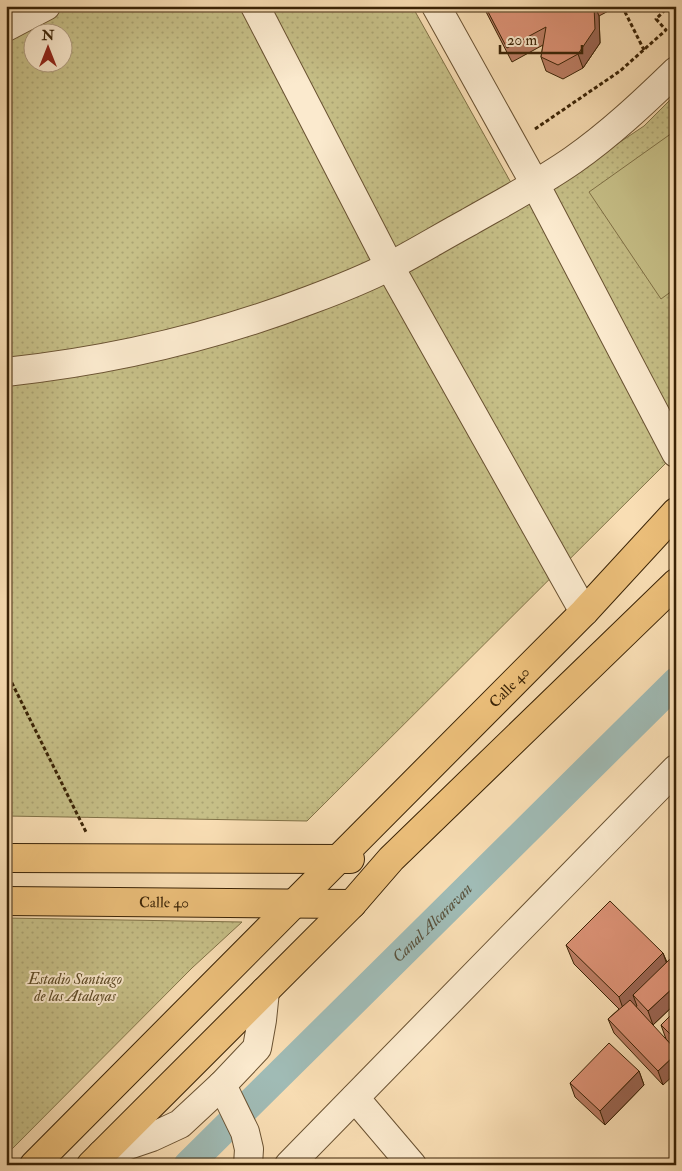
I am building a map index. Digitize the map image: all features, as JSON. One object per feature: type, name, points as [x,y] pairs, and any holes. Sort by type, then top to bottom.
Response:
[{"type":"main road","name":"Calle 40","points":[[34,1165],[584,612],[676,512]]},
{"type":"main road","points":[[96,1160],[352,904],[391,859],[676,583]]},
{"type":"main road","points":[[6,858],[391,859]]},
{"type":"main road","name":"Calle 40","points":[[6,901],[352,904]]},
{"type":"lane","points":[[6,27],[46,6]]},
{"type":"lane","points":[[255,6],[390,267],[584,612]]},
{"type":"lane","points":[[436,6],[535,184],[676,452]]},
{"type":"lane","points":[[6,372],[103,359],[220,331],[334,291],[390,267],[535,184],[573,160],[610,132],[676,71]]},
{"type":"lane","points":[[289,1165],[676,769]]},
{"type":"lane","points":[[96,1160],[180,1124],[222,1085],[257,1048],[265,991]]},
{"type":"lane","points":[[222,1085],[245,1132],[249,1149],[248,1165]]},
{"type":"lane","points":[[355,1098],[412,1165]]},
{"type":"path","points":[[622,6],[644,50]]},
{"type":"path","points":[[536,128],[620,71],[666,30],[656,19],[668,6]]},
{"type":"path","points":[[6,671],[78,818],[101,858]]},
{"type":"green space","points":[[6,6],[412,6],[524,206],[644,126],[676,94],[676,453],[307,821],[6,816]]},
{"type":"green space","points":[[672,133],[676,137],[676,288],[661,299],[589,192]]},
{"type":"green space","name":"Estadio Santiago de las Atalayas","points":[[6,918],[242,922],[192,968],[6,1155]]},
{"type":"building","points":[[485,6],[594,6],[595,29],[578,54],[558,65],[541,57],[546,27],[507,48]]},
{"type":"building","points":[[610,901],[663,953],[619,997],[566,945]]},
{"type":"building","points":[[671,958],[676,962],[676,985],[648,1011],[633,995]]},
{"type":"building","points":[[630,1000],[676,1050],[676,1054],[658,1071],[608,1019]]},
{"type":"building","points":[[676,1010],[676,1040],[661,1025]]},
{"type":"building","points":[[609,1043],[639,1071],[600,1111],[570,1083]]},
{"type":"waterway","name":"Canal Alcaravan","points":[[188,1165],[676,682]]}]
